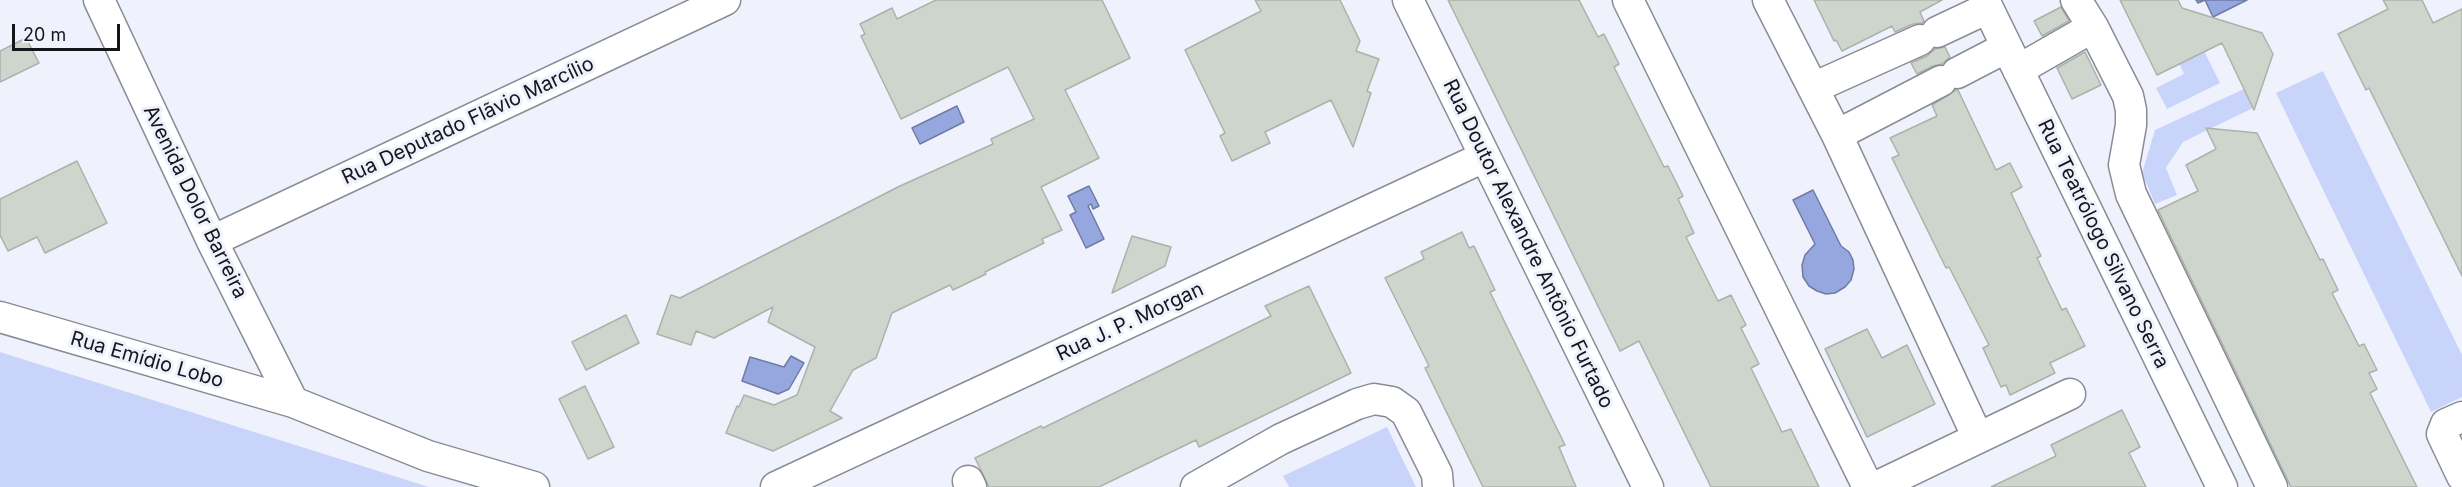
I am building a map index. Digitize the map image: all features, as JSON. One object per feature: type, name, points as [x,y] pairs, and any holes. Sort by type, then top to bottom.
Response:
[{"type":"street","name":"Avenida Dolor Barreira","points":[[99,0],[212,242],[293,402]]},
{"type":"street","name":"Rua Deputado Flãvio Marcílio","points":[[212,242],[725,0]]},
{"type":"street","name":"Rua Doutor Alexandre Antônio Furtado","points":[[1408,0],[1648,487]]},
{"type":"street","points":[[1628,0],[1868,487]]},
{"type":"street","points":[[1768,0],[1837,135],[1978,438]]},
{"type":"street","points":[[2076,0],[2093,27],[2128,96],[2131,125],[2124,165],[2131,194],[2272,487]]},
{"type":"street","points":[[1813,88],[1928,36],[1986,4]]},
{"type":"street","name":"Rua Teatrólogo Silvano Serra","points":[[1986,4],[2222,487]]},
{"type":"street","points":[[1837,135],[1949,77],[2012,58],[2093,27]]},
{"type":"street","name":"Rua J. P. Morgan","points":[[776,487],[1484,157]]},
{"type":"street","name":"Rua Emídio Lobo","points":[[0,317],[293,402],[428,456],[534,487]]},
{"type":"street","points":[[1876,487],[2070,394]]},
{"type":"street","points":[[1196,487],[1281,439],[1357,404],[1374,399],[1392,402],[1406,412],[1437,474],[1438,487]]},
{"type":"street","points":[[2462,417],[2446,424],[2442,434],[2462,476]]},
{"type":"shaded area","points":[[2205,0],[2247,0],[2213,17]]},
{"type":"shaded area","points":[[2201,45],[2220,83],[2167,109],[2156,88],[2184,74],[2176,57]]},
{"type":"shaded area","points":[[2323,71],[2462,355],[2462,397],[2431,412],[2276,93]]},
{"type":"shaded area","points":[[2244,89],[2255,107],[2183,142],[2166,168],[2177,195],[2155,204],[2142,173],[2155,130]]},
{"type":"shaded area","points":[[957,106],[964,122],[920,144],[912,128]]},
{"type":"shaded area","points":[[1089,186],[1099,206],[1093,209],[1091,204],[1088,206],[1104,239],[1086,248],[1070,215],[1076,212],[1068,196]]},
{"type":"shaded area","points":[[1813,190],[1841,246],[1849,252],[1853,260],[1854,269],[1851,280],[1835,293],[1826,294],[1817,291],[1809,286],[1803,277],[1802,265],[1805,255],[1815,244],[1793,200]]},
{"type":"shaded area","points":[[0,352],[429,487],[0,487]]},
{"type":"shaded area","points":[[791,356],[804,363],[789,389],[778,394],[742,381],[750,357],[784,367]]},
{"type":"shaded area","points":[[1387,427],[1416,487],[1289,487],[1283,476]]},
{"type":"building","points":[[936,0],[1102,0],[1130,58],[1065,90],[1099,158],[1041,187],[1062,230],[1042,239],[1044,243],[985,272],[986,274],[953,290],[950,285],[892,313],[876,358],[853,370],[830,411],[842,418],[773,451],[726,433],[744,395],[774,405],[797,395],[815,347],[768,322],[773,307],[714,338],[696,331],[691,345],[657,334],[671,295],[680,298],[900,186],[993,144],[991,139],[1034,119],[1008,67],[901,119],[861,36],[865,34],[860,24],[892,8],[897,19]]},
{"type":"building","points":[[1255,0],[1340,0],[1360,41],[1356,51],[1379,59],[1367,91],[1371,93],[1353,147],[1331,100],[1265,132],[1270,143],[1232,161],[1220,136],[1225,133],[1185,50],[1261,11]]},
{"type":"building","points":[[1448,0],[1579,0],[1598,37],[1604,34],[1619,64],[1614,67],[1664,167],[1668,166],[1683,196],[1678,199],[1694,233],[1686,237],[1718,301],[1731,295],[1746,325],[1741,328],[1759,364],[1751,368],[1782,432],[1791,429],[1819,487],[1711,487],[1639,341],[1620,351]]},
{"type":"building","points":[[1814,0],[1942,0],[1920,12],[1924,21],[1922,23],[1913,24],[1895,32],[1892,26],[1842,51],[1836,40],[1834,41]]},
{"type":"building","points":[[2120,0],[2178,0],[2182,8],[2262,33],[2273,54],[2254,110],[2222,43],[2157,75]]},
{"type":"building","points":[[2383,0],[2422,0],[2433,23],[2462,9],[2462,276],[2369,88],[2366,90],[2338,34],[2388,9]]},
{"type":"building","points":[[2061,7],[2069,21],[2042,36],[2034,21]]},
{"type":"building","points":[[26,38],[39,63],[0,82],[0,51]]},
{"type":"building","points":[[1945,47],[1950,57],[1942,64],[1917,74],[1911,63],[1927,56],[1935,49]]},
{"type":"building","points":[[2085,52],[2101,85],[2072,99],[2057,68]]},
{"type":"building","points":[[1956,90],[1996,170],[2010,163],[2022,187],[2011,193],[2041,256],[2037,258],[2062,310],[2066,308],[2085,346],[2050,363],[2055,373],[2010,395],[2006,385],[2001,387],[1983,348],[1989,345],[1949,267],[1946,268],[1892,158],[1899,155],[1890,138],[1937,116],[1932,105]]},
{"type":"building","points":[[2206,128],[2257,133],[2320,260],[2323,259],[2338,290],[2332,293],[2359,346],[2364,344],[2377,370],[2369,373],[2377,389],[2370,393],[2417,487],[2291,487],[2158,210],[2198,191],[2186,165],[2216,149]]},
{"type":"building","points":[[77,161],[107,223],[45,253],[37,237],[8,251],[0,235],[0,199]]},
{"type":"building","points":[[1462,232],[1469,248],[1474,246],[1495,290],[1490,292],[1565,445],[1559,447],[1576,487],[1483,487],[1425,368],[1429,366],[1385,278],[1424,259],[1421,252]]},
{"type":"building","points":[[1132,236],[1171,247],[1165,266],[1112,293]]},
{"type":"building","points":[[1309,286],[1351,373],[1199,447],[1196,440],[1099,487],[989,487],[975,458],[1041,426],[1043,428],[1271,316],[1265,306]]},
{"type":"building","points":[[626,315],[639,343],[586,370],[572,342]]},
{"type":"building","points":[[1867,329],[1882,358],[1907,345],[1935,404],[1867,437],[1825,349]]},
{"type":"building","points":[[585,386],[614,447],[588,459],[559,399]]},
{"type":"building","points":[[2122,410],[2140,447],[2129,453],[2146,487],[1991,487],[2056,456],[2051,445]]}]
